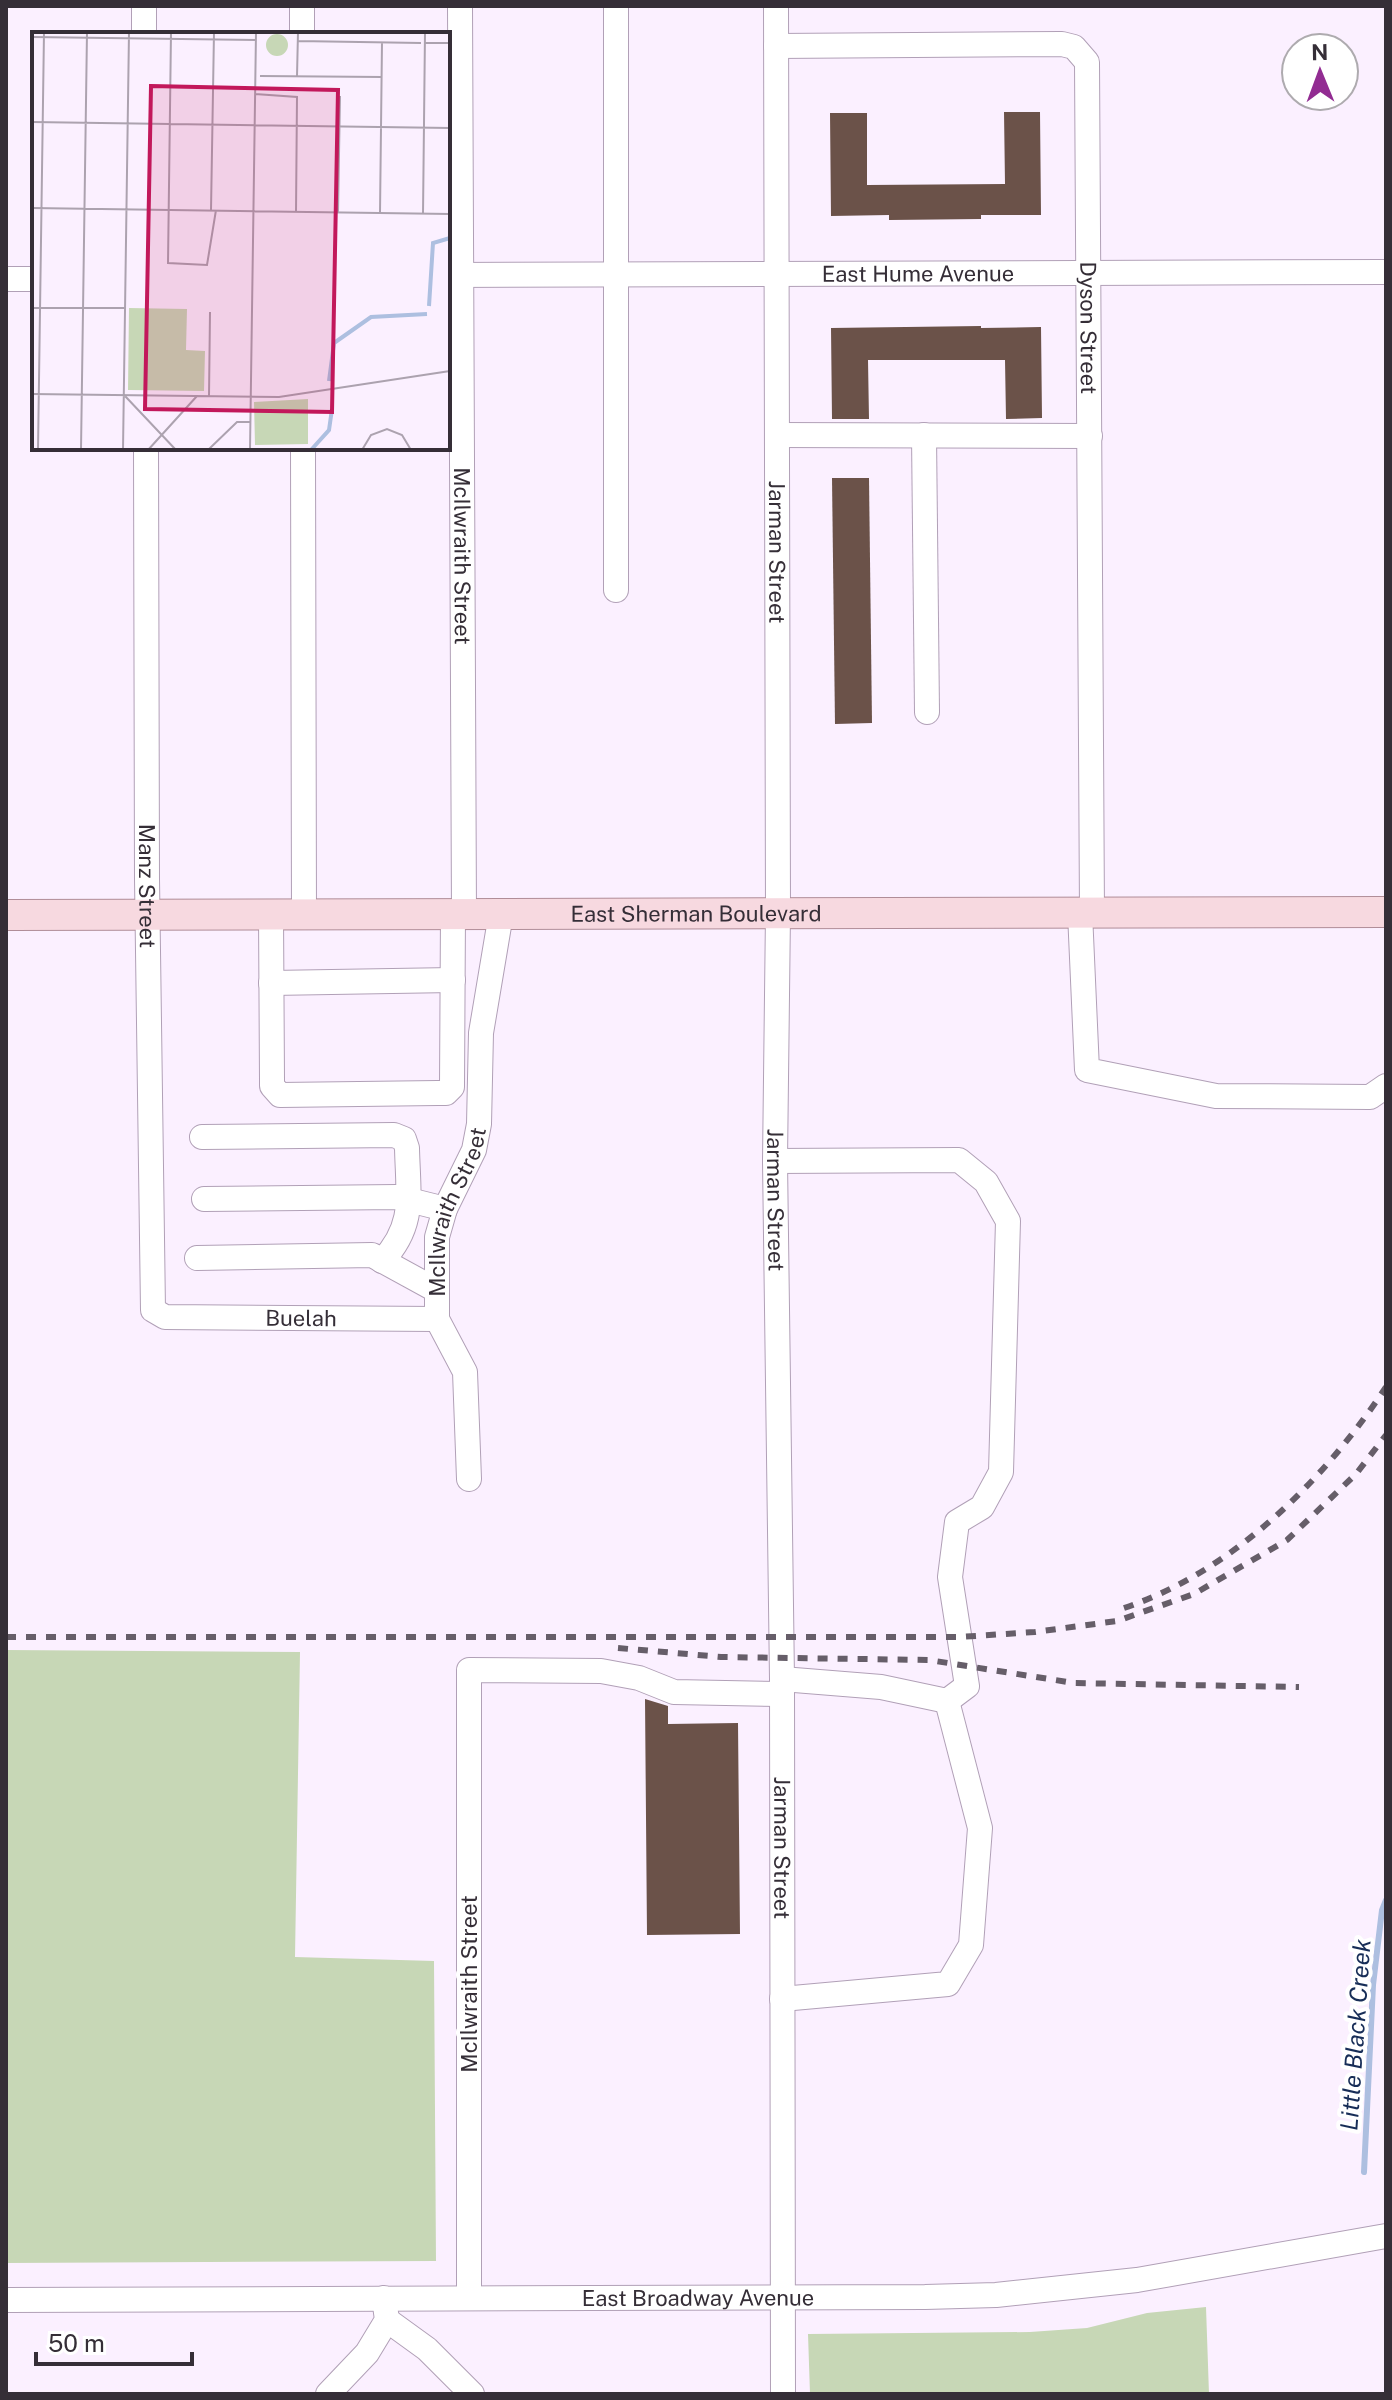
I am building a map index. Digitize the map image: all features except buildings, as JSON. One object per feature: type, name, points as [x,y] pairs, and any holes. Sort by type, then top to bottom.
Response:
[{"type":"main road","name":"East Sherman Boulevard","points":[[6,915],[1386,912]]},
{"type":"street","points":[[144,6],[144,32]]},
{"type":"street","points":[[302,6],[302,32]]},
{"type":"street","name":"McIlwraith Street","points":[[271,983],[272,1086],[280,1095],[446,1093],[452,1087],[453,980],[458,914],[454,275],[460,6]]},
{"type":"street","points":[[616,6],[616,590]]},
{"type":"street","name":"Jarman Street","points":[[776,6],[778,913],[775,1161],[782,1686],[783,2394]]},
{"type":"street","name":"Dyson Street","points":[[776,46],[1062,44],[1074,47],[1083,54],[1088,70],[1090,436],[1087,1070],[1216,1096],[1370,1097],[1386,1086]]},
{"type":"street","name":"East Hume Avenue","points":[[454,275],[1386,272]]},
{"type":"street","points":[[6,279],[32,279]]},
{"type":"street","points":[[777,435],[1090,436]]},
{"type":"street","points":[[924,435],[927,712]]},
{"type":"street","name":"Manz Street","points":[[146,450],[153,1310],[165,1317]]},
{"type":"street","points":[[303,450],[304,915]]},
{"type":"street","name":"McIlwraith Street","points":[[437,1319],[437,1237],[445,1209],[474,1150],[479,1124],[481,1033],[501,914]]},
{"type":"street","points":[[271,915],[271,983],[453,980]]},
{"type":"street","points":[[202,1137],[394,1135],[404,1139],[407,1148],[406,1225],[398,1245],[382,1261]]},
{"type":"street","points":[[775,1161],[959,1160],[986,1182],[1008,1221],[1001,1472],[982,1507],[957,1522],[950,1577],[967,1686],[947,1701],[881,1687],[782,1686]]},
{"type":"street","points":[[204,1199],[397,1197],[445,1209]]},
{"type":"street","points":[[197,1258],[372,1255],[436,1290]]},
{"type":"street","name":"Buelah","points":[[165,1317],[437,1319]]},
{"type":"street","points":[[437,1319],[465,1372],[469,1479]]},
{"type":"street","name":"McIlwraith Street","points":[[469,2298],[469,1670],[601,1671],[639,1678],[674,1692],[782,1686]]},
{"type":"street","points":[[782,1999],[948,1984],[971,1945],[980,1828],[947,1701]]},
{"type":"street","name":"East Broadway Avenue","points":[[6,2300],[386,2309],[469,2298],[939,2297],[1074,2288],[1137,2280],[1386,2236]]},
{"type":"street","points":[[328,2394],[367,2353],[386,2309],[472,2394]]},
{"type":"green space","points":[[6,1650],[300,1652],[295,1957],[434,1961],[436,2261],[6,2263]]},
{"type":"green space","points":[[1206,2307],[1209,2394],[810,2394],[808,2334],[1030,2332],[1087,2328],[1147,2313]]},
{"type":"waterway","name":"Little Black Creek","points":[[1364,2172],[1373,1985],[1382,1910],[1386,1900]]},
{"type":"railway","points":[[1124,1608],[1202,1572],[1272,1519],[1334,1456],[1386,1387]]},
{"type":"railway","points":[[6,1637],[959,1637],[1035,1632],[1117,1621],[1194,1594],[1287,1540],[1356,1474],[1386,1435]]},
{"type":"railway","points":[[618,1648],[721,1657],[929,1660],[1074,1683],[1299,1687]]}]
